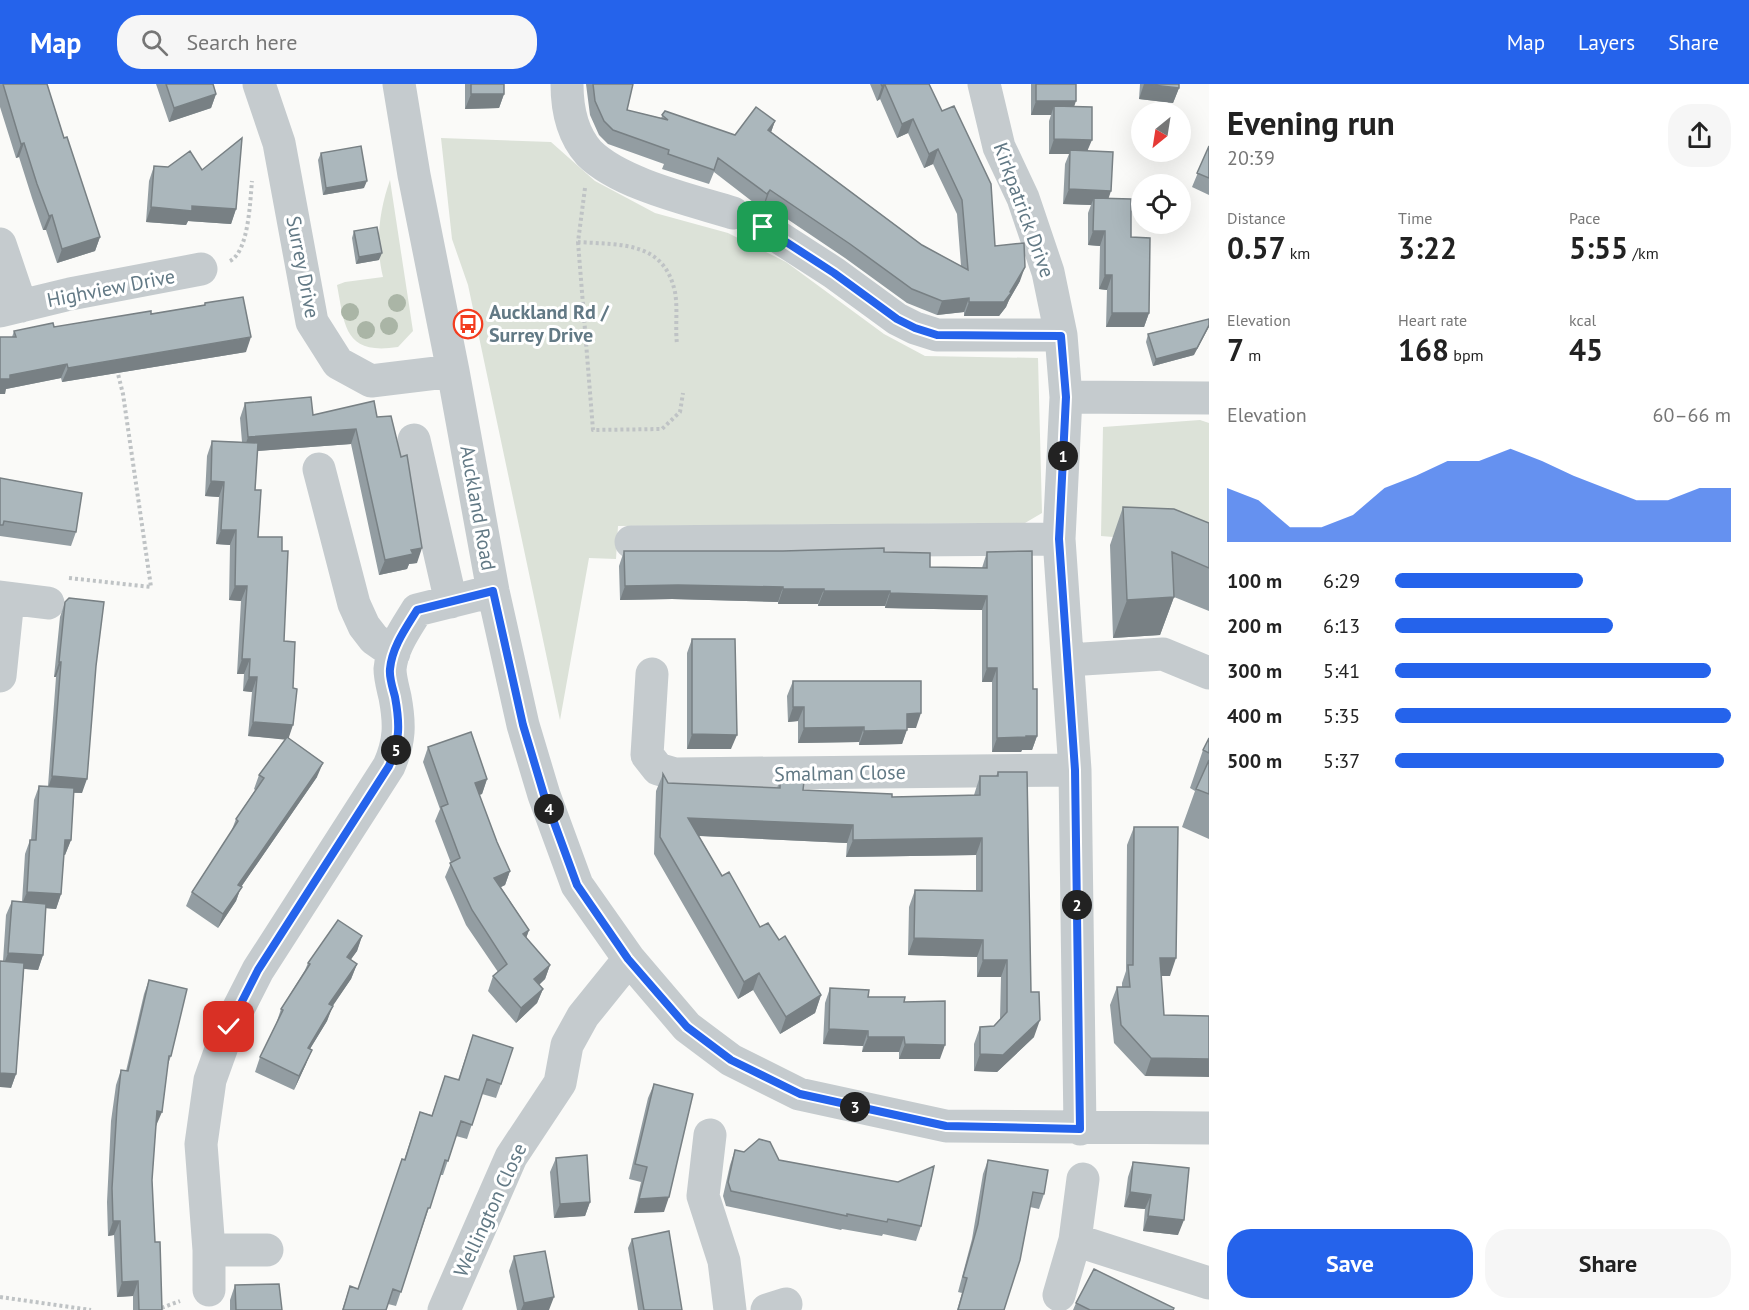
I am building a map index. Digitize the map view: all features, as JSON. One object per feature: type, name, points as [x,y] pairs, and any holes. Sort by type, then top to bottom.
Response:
[{"type":"street","name":"Surrey Drive","points":[[259,84],[279,143],[312,322],[338,363],[370,381],[453,371]]},
{"type":"street","name":"Auckland Road","points":[[399,84],[414,175],[493,591],[523,725],[544,795],[577,885],[628,959],[687,1027],[731,1060],[800,1094],[946,1126],[1080,1129],[1209,1128]]},
{"type":"street","points":[[567,84],[570,118],[588,152],[609,168],[635,181],[733,213]]},
{"type":"street","name":"Kirkpatrick Drive","points":[[984,84],[999,147],[1023,198],[1048,272],[1061,336],[1066,397],[1059,539],[1075,770],[1080,1129]]},
{"type":"street","points":[[763,227],[834,273],[897,319],[915,328],[937,335],[1061,336]]},
{"type":"street","name":"Highview Drive","points":[[0,244],[10,308],[201,269]]},
{"type":"street","points":[[1066,397],[1209,398]]},
{"type":"street","points":[[414,440],[451,602]]},
{"type":"street","points":[[320,469],[354,604],[364,626],[375,639],[394,653]]},
{"type":"street","points":[[631,542],[1059,539]]},
{"type":"street","points":[[209,1290],[209,1250],[201,1144],[210,1080],[229,1027],[258,970],[389,766],[396,749],[399,720],[390,671],[402,634],[417,610],[493,591]]},
{"type":"street","points":[[0,676],[4,598],[48,603]]},
{"type":"street","points":[[1068,660],[1163,654],[1209,673]]},
{"type":"street","name":"Smalman Close","points":[[652,674],[647,755],[658,769],[675,774],[1075,770]]},
{"type":"street","name":"Wellington Close","points":[[444,1310],[512,1157],[560,1083],[567,1045],[583,1016],[628,959]]},
{"type":"street","points":[[710,1135],[703,1196],[724,1261],[730,1310]]},
{"type":"street","points":[[1059,1295],[1075,1240],[1083,1179]]},
{"type":"street","points":[[1075,1240],[1209,1283]]},
{"type":"street","points":[[209,1250],[267,1250]]},
{"type":"path","points":[[201,269],[223,265],[236,258],[246,232],[255,150],[279,143]]},
{"type":"path","points":[[588,152],[578,242],[593,430],[662,429],[680,412],[683,393]]},
{"type":"path","points":[[578,242],[626,245],[644,250],[664,265],[675,293],[677,344]]},
{"type":"path","points":[[48,603],[50,576],[150,587],[123,394],[115,359]]},
{"type":"path","points":[[0,1296],[91,1310]]},
{"type":"shaded area","points":[[441,138],[551,142],[595,181],[655,213],[728,233],[786,262],[884,334],[925,356],[1038,358],[1042,513],[1025,523],[618,526],[616,559],[589,558],[560,720],[468,285],[452,239]]},
{"type":"shaded area","points":[[390,180],[413,331],[398,347],[367,347],[351,335],[346,326],[337,285],[383,277],[379,253],[379,228]]},
{"type":"shaded area","points":[[1200,420],[1209,423],[1209,553],[1185,543],[1101,536],[1103,427]]},
{"type":"building","points":[[3,84],[47,84],[100,237],[62,249],[52,215],[49,216],[24,143],[21,144]]},
{"type":"building","points":[[166,84],[213,84],[216,94],[174,108]]},
{"type":"building","points":[[471,84],[504,84],[504,94],[471,94]]},
{"type":"building","points":[[593,84],[633,84],[627,110],[668,120],[662,115],[665,111],[735,135],[756,107],[775,121],[768,130],[922,245],[968,270],[962,200],[938,149],[929,154],[913,119],[902,124],[885,85],[881,84],[929,84],[942,111],[954,106],[991,184],[995,246],[1024,243],[1025,267],[1004,302],[969,302],[969,298],[942,301],[912,289],[850,244],[770,190],[767,194],[718,158],[714,170],[668,154],[669,150],[613,130],[604,121],[595,101]]},
{"type":"building","points":[[1036,84],[1076,84],[1076,101],[1036,101]]},
{"type":"building","points":[[1144,84],[1179,84],[1179,88]]},
{"type":"building","points":[[1054,106],[1092,107],[1092,140],[1054,139]]},
{"type":"building","points":[[242,138],[236,209],[192,206],[192,211],[151,207],[154,166],[168,167],[190,151],[202,170]]},
{"type":"building","points":[[361,146],[367,181],[326,188],[321,153]]},
{"type":"building","points":[[1209,146],[1209,178],[1197,173]]},
{"type":"building","points":[[1070,150],[1113,152],[1111,191],[1069,189]]},
{"type":"building","points":[[1094,198],[1131,199],[1131,237],[1150,238],[1149,313],[1112,313],[1112,275],[1105,275],[1105,231],[1093,231]]},
{"type":"building","points":[[377,227],[382,253],[359,257],[354,231]]},
{"type":"building","points":[[243,297],[251,337],[68,368],[67,364],[10,375],[10,379],[0,379],[0,337],[16,337],[14,331],[53,323],[54,327],[151,311],[151,314]]},
{"type":"building","points":[[1209,319],[1209,325],[1197,348],[1156,359],[1148,334]]},
{"type":"building","points":[[311,397],[313,415],[374,401],[377,417],[391,416],[401,457],[407,455],[422,548],[411,550],[413,554],[385,560],[356,429],[248,437],[245,403]]},
{"type":"building","points":[[212,441],[258,443],[255,490],[261,490],[258,537],[282,537],[282,551],[288,551],[284,641],[295,642],[293,688],[297,689],[293,725],[253,722],[257,677],[249,677],[250,659],[242,659],[247,586],[235,586],[236,530],[221,530],[224,482],[211,481]]},
{"type":"building","points":[[0,478],[82,493],[76,532],[4,521],[3,525],[0,525]]},
{"type":"building","points":[[1123,507],[1174,509],[1209,523],[1209,568],[1172,552],[1174,597],[1127,600]]},
{"type":"building","points":[[884,548],[884,552],[930,553],[930,567],[987,568],[987,552],[1032,551],[1033,689],[1037,689],[1037,736],[997,738],[997,668],[987,668],[987,596],[890,593],[890,591],[824,591],[824,589],[783,589],[783,587],[625,586],[624,551],[783,551]]},
{"type":"building","points":[[69,598],[104,602],[96,666],[87,779],[52,776],[61,662],[59,662],[65,602]]},
{"type":"building","points":[[692,639],[735,639],[737,735],[692,734]]},
{"type":"building","points":[[793,681],[921,681],[921,713],[907,714],[907,730],[864,731],[864,727],[804,728],[804,707],[793,707]]},
{"type":"building","points":[[471,732],[487,779],[475,783],[510,871],[494,878],[529,930],[523,934],[550,965],[534,979],[543,989],[521,1008],[493,976],[507,964],[472,910],[450,863],[460,858],[441,807],[448,804],[428,747]]},
{"type":"building","points":[[287,737],[323,763],[238,885],[242,887],[223,914],[192,892],[264,778],[259,775]]},
{"type":"building","points":[[1209,738],[1209,753],[1203,750]]},
{"type":"building","points":[[1209,760],[1209,794],[1196,789]]},
{"type":"building","points":[[998,772],[1027,772],[1031,992],[1039,992],[1040,1020],[1003,1055],[980,1054],[980,1027],[994,1026],[1007,1012],[1007,960],[983,960],[983,940],[914,938],[915,890],[982,891],[982,838],[853,840],[853,825],[688,818],[722,876],[729,872],[760,927],[768,923],[779,940],[785,936],[821,995],[786,1017],[759,973],[744,982],[660,837],[663,774],[668,783],[780,788],[780,780],[804,781],[803,790],[892,794],[892,797],[980,795],[980,776],[998,776]]},
{"type":"building","points":[[39,786],[74,788],[71,840],[65,840],[61,894],[27,892],[30,840],[36,840]]},
{"type":"building","points":[[1134,827],[1178,827],[1176,958],[1160,958],[1164,1015],[1209,1016],[1209,1059],[1151,1058],[1121,1025],[1117,987],[1130,987],[1128,965],[1133,965]]},
{"type":"building","points":[[12,901],[46,904],[43,955],[8,953]]},
{"type":"building","points":[[338,920],[362,936],[347,957],[357,964],[329,1004],[333,1006],[308,1048],[312,1050],[299,1076],[260,1057],[283,1010],[281,1009],[310,964],[308,963]]},
{"type":"building","points":[[0,961],[24,963],[16,1074],[0,1073]]},
{"type":"building","points":[[149,980],[187,989],[171,1056],[169,1056],[162,1112],[157,1111],[152,1180],[155,1242],[160,1242],[162,1310],[139,1310],[138,1281],[122,1282],[120,1221],[113,1221],[112,1188],[121,1070],[128,1071]]},
{"type":"building","points":[[830,988],[869,990],[868,997],[905,997],[904,1002],[945,1001],[945,1045],[905,1044],[904,1037],[868,1037],[868,1031],[829,1029]]},
{"type":"building","points":[[473,1035],[513,1048],[501,1084],[487,1079],[472,1125],[461,1121],[448,1161],[445,1160],[430,1208],[428,1208],[401,1292],[393,1289],[386,1310],[343,1310],[350,1286],[358,1289],[420,1112],[432,1116],[445,1076],[459,1080]]},
{"type":"building","points":[[654,1084],[693,1094],[669,1197],[639,1199],[647,1167],[635,1164]]},
{"type":"building","points":[[759,1139],[770,1142],[779,1160],[898,1182],[934,1166],[921,1226],[888,1219],[887,1222],[847,1214],[847,1216],[731,1191],[728,1182],[735,1150],[744,1152]]},
{"type":"building","points":[[587,1155],[590,1202],[560,1204],[556,1158]]},
{"type":"building","points":[[988,1160],[1048,1170],[1044,1194],[1033,1192],[1020,1260],[1004,1310],[958,1310],[967,1278],[963,1277],[978,1224]]},
{"type":"building","points":[[1133,1162],[1189,1168],[1184,1220],[1148,1216],[1151,1195],[1130,1192]]},
{"type":"building","points":[[669,1231],[682,1310],[644,1310],[632,1239]]},
{"type":"building","points":[[545,1251],[554,1297],[524,1303],[514,1256]]},
{"type":"building","points":[[1094,1269],[1174,1308],[1173,1310],[1090,1310],[1076,1303]]},
{"type":"building","points":[[279,1284],[282,1310],[236,1310],[235,1285]]},
{"type":"place","name":"Auckland Rd / Surrey Drive","points":[[468,324]]},
{"type":"route","points":[[229,1027],[258,970],[389,766],[396,749],[399,720],[390,671],[402,634],[417,610],[493,591],[523,725],[544,795],[577,885],[628,959],[687,1027],[731,1060],[800,1094],[946,1126],[1080,1129],[1075,770],[1059,539],[1066,397],[1061,336],[937,335],[915,328],[897,319],[834,273],[763,227]]}]
